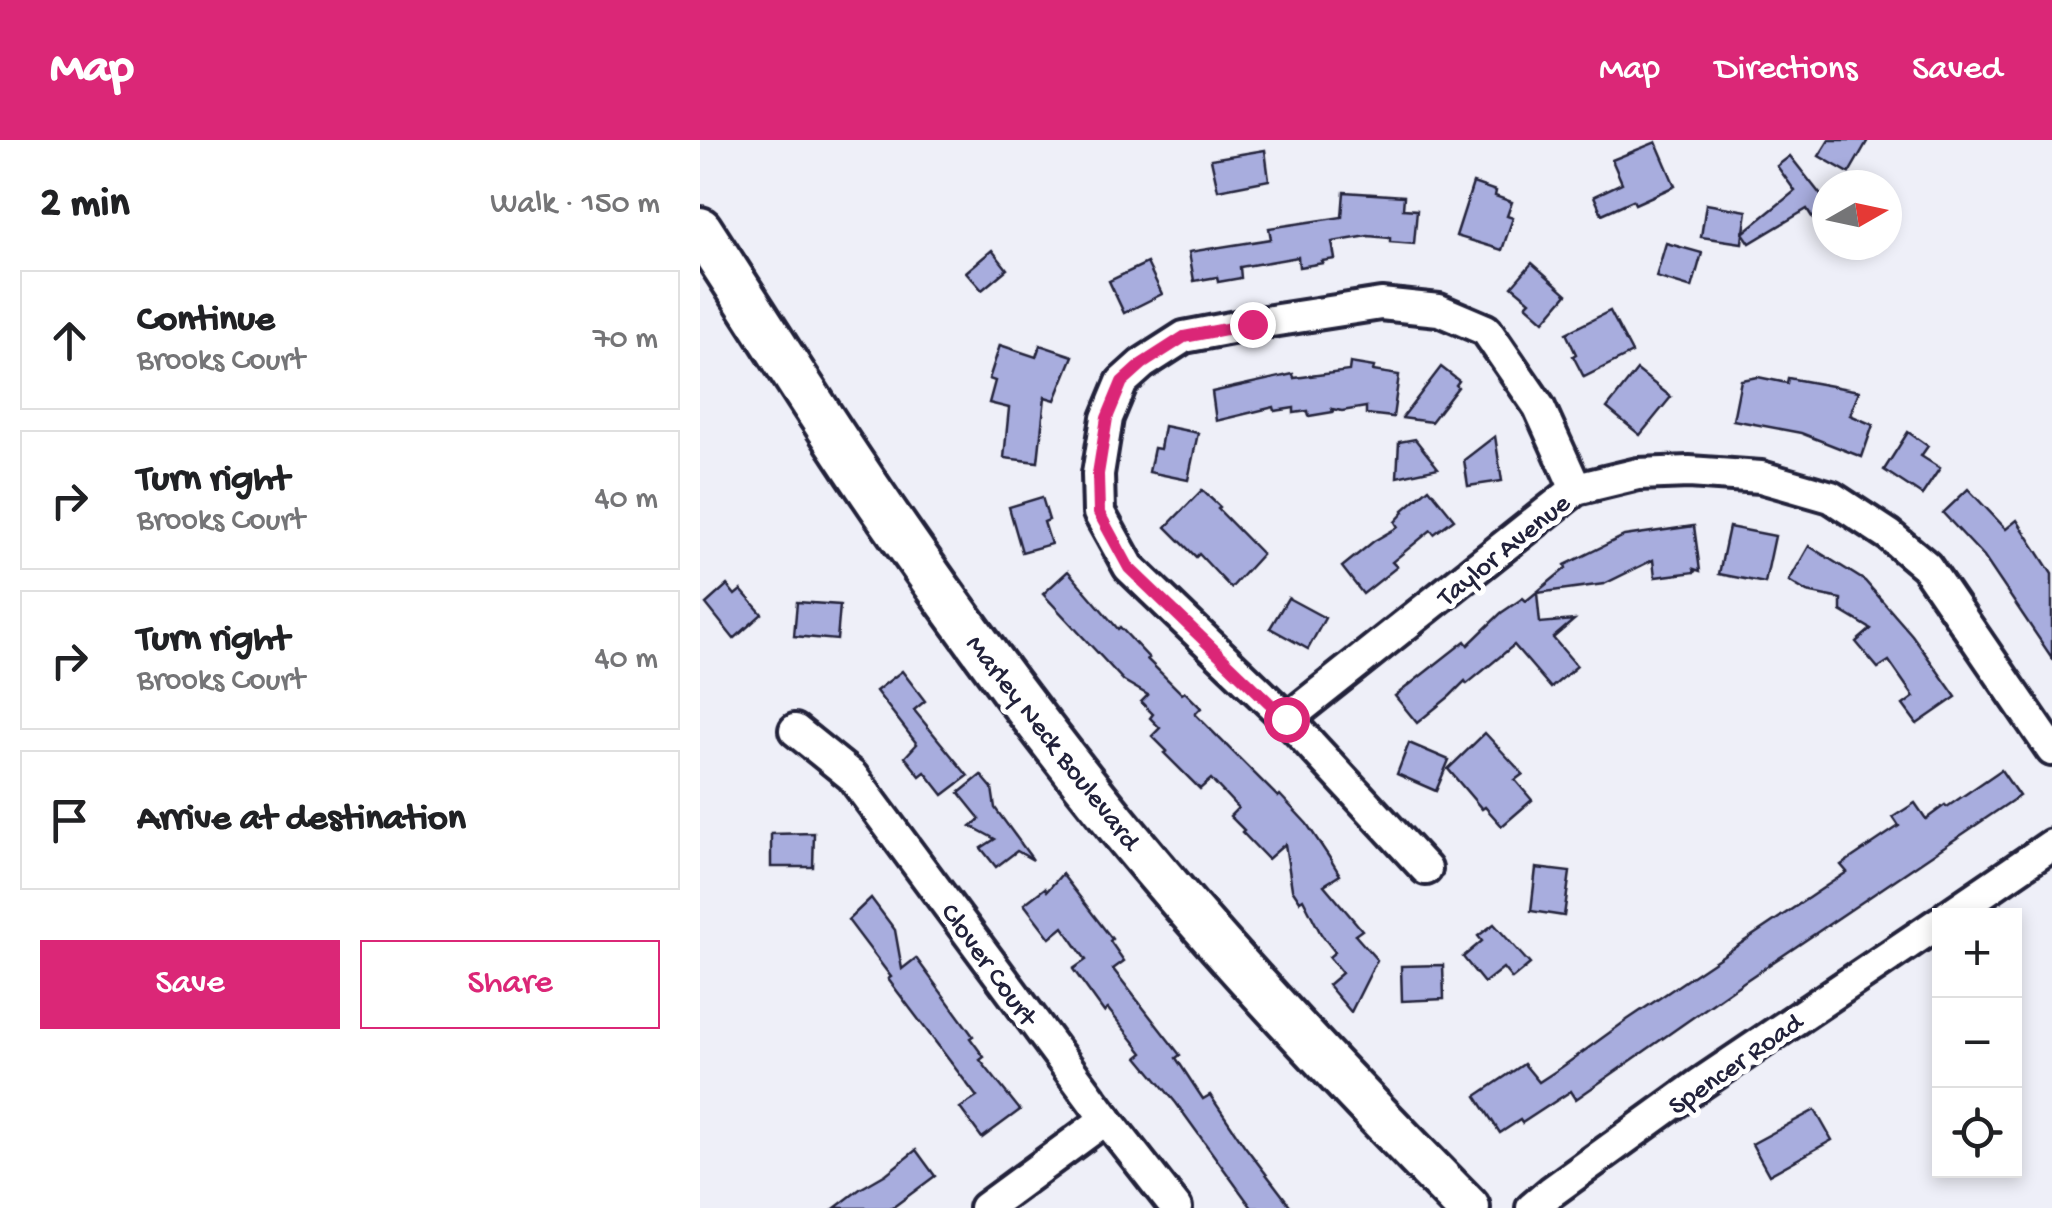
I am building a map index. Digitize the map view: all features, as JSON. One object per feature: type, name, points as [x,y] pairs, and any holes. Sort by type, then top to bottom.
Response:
[{"type":"main road","name":"Marley Neck Boulevard","points":[[707,256],[911,551],[1116,822],[1266,997],[1468,1208]]},
{"type":"street","points":[[1426,868],[1286,719],[1129,568],[1099,513],[1098,474],[1107,418],[1122,382],[1184,337],[1382,304],[1439,310],[1486,330],[1539,406],[1576,488]]},
{"type":"street","name":"Taylor Avenue","points":[[1286,719],[1576,488],[1638,474],[1690,472],[1761,477],[1830,497],[1889,535],[1926,566],[2052,750]]},
{"type":"street","name":"Clover Court","points":[[795,730],[852,776],[1176,1208]]},
{"type":"street","points":[[1960,908],[2052,846]]},
{"type":"street","name":"Spencer Road","points":[[1532,1208],[1688,1093],[1932,927]]},
{"type":"street","points":[[985,1208],[1106,1119]]},
{"type":"building","points":[[1829,140],[1868,140],[1851,170],[1819,156]]},
{"type":"building","points":[[1656,142],[1675,186],[1602,214],[1594,196],[1622,183],[1612,160]]},
{"type":"building","points":[[1265,150],[1269,180],[1218,190],[1211,159]]},
{"type":"building","points":[[1790,156],[1812,184],[1812,217],[1807,209],[1750,243],[1743,233],[1742,243],[1701,237],[1706,204],[1747,211],[1744,232],[1795,191],[1777,166]]},
{"type":"building","points":[[1473,183],[1512,202],[1507,216],[1513,218],[1502,250],[1456,236]]},
{"type":"building","points":[[1344,192],[1404,196],[1403,209],[1417,210],[1414,244],[1368,236],[1332,242],[1335,259],[1323,263],[1299,267],[1298,257],[1240,267],[1241,278],[1194,281],[1189,252],[1271,239],[1269,228],[1342,217]]},
{"type":"building","points":[[1666,243],[1702,253],[1692,288],[1656,277]]},
{"type":"building","points":[[992,250],[1007,269],[982,290],[966,272]]},
{"type":"building","points":[[1147,263],[1162,294],[1124,313],[1109,281]]},
{"type":"building","points":[[1532,263],[1567,294],[1544,321],[1526,305],[1530,301],[1512,286]]},
{"type":"building","points":[[1610,311],[1632,353],[1584,377],[1566,333]]},
{"type":"building","points":[[1000,345],[1036,357],[1040,345],[1073,356],[1055,400],[1045,397],[1038,462],[1004,458],[1009,408],[989,403],[995,381],[989,379]]},
{"type":"building","points":[[1350,363],[1399,375],[1393,417],[1366,414],[1366,407],[1332,409],[1333,412],[1309,416],[1308,411],[1275,411],[1274,407],[1216,421],[1212,392],[1293,374],[1294,378],[1349,371]]},
{"type":"building","points":[[1441,367],[1459,381],[1458,387],[1431,422],[1402,418]]},
{"type":"building","points":[[1637,370],[1671,397],[1640,435],[1607,408]]},
{"type":"building","points":[[1758,377],[1787,383],[1788,378],[1859,391],[1850,415],[1873,425],[1862,457],[1801,433],[1733,420],[1741,380]]},
{"type":"building","points":[[1164,426],[1198,433],[1188,480],[1149,472],[1154,448],[1160,449]]},
{"type":"building","points":[[1908,432],[1928,446],[1921,456],[1940,468],[1922,495],[1884,470]]},
{"type":"building","points":[[1495,436],[1502,481],[1468,486],[1464,460]]},
{"type":"building","points":[[1415,439],[1438,468],[1397,477],[1399,442]]},
{"type":"building","points":[[1429,488],[1454,519],[1434,534],[1431,530],[1392,562],[1397,567],[1363,594],[1342,567],[1398,527],[1395,522],[1403,510]]},
{"type":"building","points":[[1968,489],[2006,529],[2017,520],[2052,574],[2052,658],[1984,557],[1943,513]]},
{"type":"building","points":[[1202,490],[1262,554],[1231,588],[1166,527]]},
{"type":"building","points":[[1042,497],[1051,544],[1022,552],[1009,507]]},
{"type":"building","points":[[1694,526],[1700,571],[1655,577],[1653,560],[1604,584],[1537,593],[1540,623],[1574,620],[1553,638],[1577,666],[1551,688],[1514,645],[1417,723],[1395,696],[1465,641],[1468,645],[1501,613],[1523,598],[1526,601],[1565,565],[1624,536]]},
{"type":"building","points":[[1729,527],[1775,536],[1765,583],[1719,574]]},
{"type":"building","points":[[1809,546],[1865,581],[1912,635],[1956,697],[1917,724],[1903,705],[1914,697],[1889,661],[1878,668],[1856,642],[1871,629],[1841,611],[1841,599],[1807,592],[1789,581]]},
{"type":"building","points":[[1068,571],[1147,659],[1201,708],[1195,714],[1307,824],[1329,857],[1340,875],[1324,885],[1362,930],[1355,935],[1377,960],[1351,1012],[1328,985],[1342,973],[1329,957],[1335,952],[1303,899],[1300,901],[1292,889],[1285,844],[1268,859],[1230,816],[1238,808],[1211,779],[1200,789],[1164,753],[1167,751],[1152,736],[1160,728],[1141,702],[1148,695],[1124,681],[1043,594]]},
{"type":"building","points":[[727,585],[735,595],[741,590],[762,614],[734,639],[706,604]]},
{"type":"building","points":[[1288,598],[1325,618],[1308,649],[1270,628]]},
{"type":"building","points":[[797,602],[840,605],[837,640],[794,636]]},
{"type":"building","points":[[902,671],[925,701],[914,710],[968,776],[943,795],[925,772],[920,776],[905,757],[917,744],[876,691]]},
{"type":"building","points":[[1485,733],[1523,774],[1515,780],[1532,800],[1502,826],[1448,769]]},
{"type":"building","points":[[1409,743],[1449,760],[1436,791],[1397,774]]},
{"type":"building","points":[[2001,770],[2019,796],[1576,1099],[1571,1091],[1500,1133],[1476,1096],[1524,1064],[1539,1082],[1847,872],[1841,865],[1899,826],[1893,817],[1915,803],[1926,819]]},
{"type":"building","points":[[981,775],[992,788],[995,808],[1033,860],[1017,851],[996,867],[981,848],[995,839],[971,826],[980,819],[959,793]]},
{"type":"building","points":[[814,833],[813,867],[771,867],[771,834]]},
{"type":"building","points":[[1536,868],[1570,872],[1564,916],[1531,911]]},
{"type":"building","points":[[1062,874],[1124,961],[1113,969],[1180,1055],[1176,1058],[1203,1099],[1210,1095],[1292,1208],[1252,1208],[1138,1057],[1143,1053],[1108,1009],[1104,1012],[1073,969],[1086,960],[1063,927],[1050,938],[1024,904],[1045,888],[1047,891]]},
{"type":"building","points":[[871,898],[895,930],[902,969],[916,958],[973,1036],[970,1038],[984,1057],[980,1060],[1020,1110],[982,1138],[960,1108],[977,1097],[848,920]]},
{"type":"building","points":[[1494,924],[1530,964],[1512,979],[1503,968],[1484,983],[1463,957],[1482,941],[1478,936]]},
{"type":"building","points":[[1443,965],[1444,999],[1402,1001],[1401,966]]},
{"type":"building","points":[[1815,1110],[1832,1140],[1769,1175],[1752,1144]]},
{"type":"building","points":[[916,1150],[935,1176],[892,1208],[835,1208],[886,1174]]},
{"type":"route","points":[[1252,324],[1184,337],[1122,382],[1107,418],[1098,474],[1099,513],[1129,568],[1286,719]]}]
